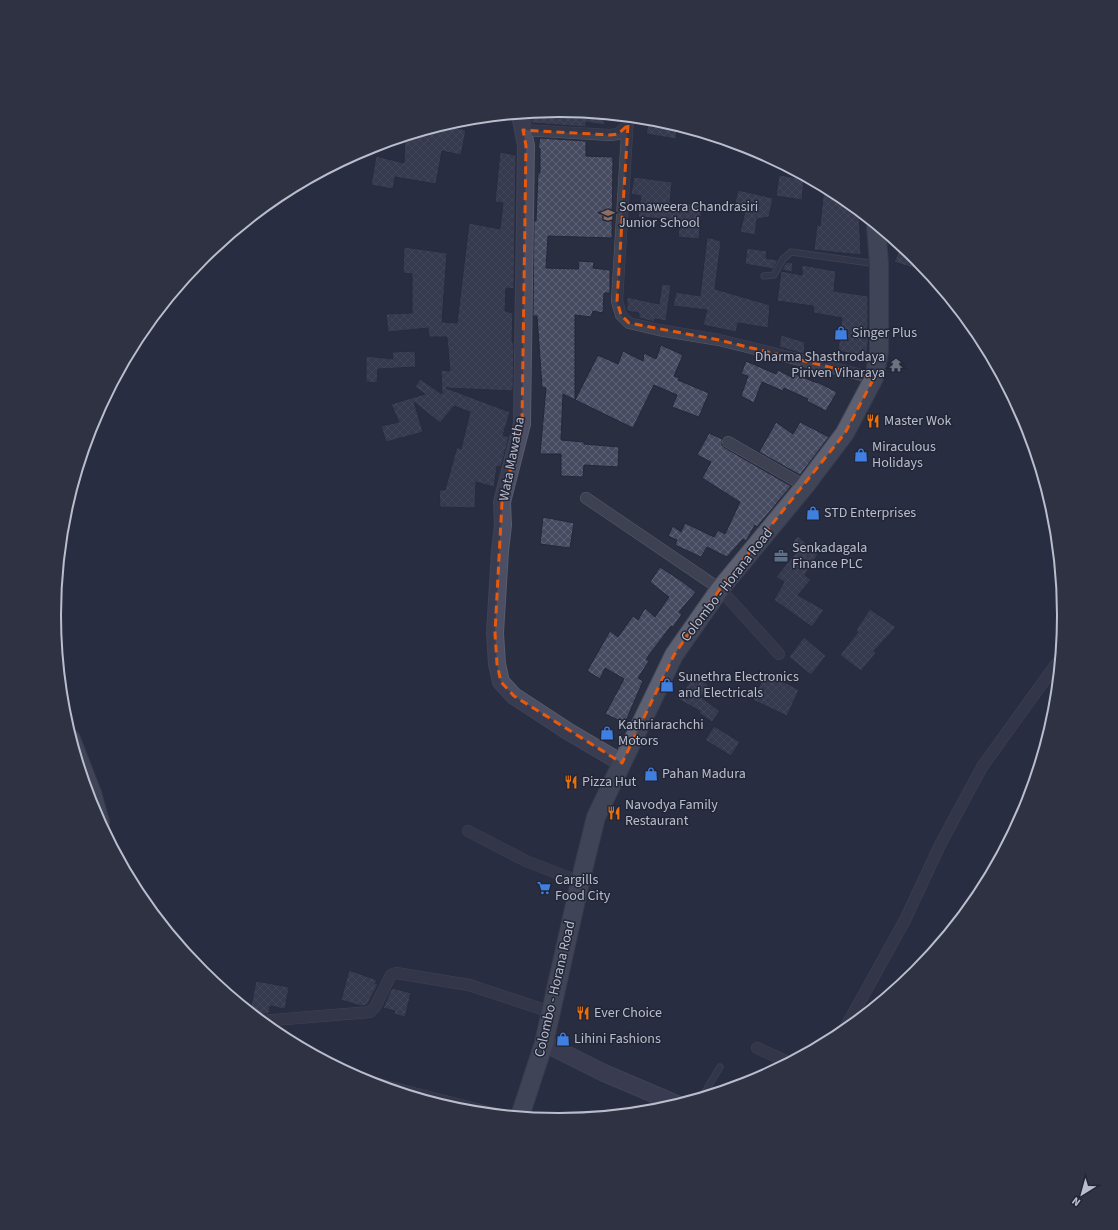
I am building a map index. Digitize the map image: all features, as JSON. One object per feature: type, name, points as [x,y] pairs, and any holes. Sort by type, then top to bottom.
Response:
[{"type":"main road","name":"Colombo - Horana Road","points":[[521,1112],[544,1043],[596,817],[674,655],[720,589],[805,486],[845,433],[874,378],[879,352],[879,264],[877,232]]},
{"type":"street","name":"Wata Mawatha","points":[[521,118],[526,146],[522,424],[502,502],[503,525],[495,633],[497,664],[501,682],[514,696],[569,732],[622,763]]},
{"type":"street","points":[[523,130],[610,135],[618,134],[627,122]]},
{"type":"street","points":[[628,122],[617,301],[620,315],[629,323],[659,330],[719,340],[874,378]]},
{"type":"street","points":[[728,442],[805,486]]},
{"type":"street","points":[[586,498],[720,589],[779,654]]},
{"type":"street","points":[[851,1018],[905,920],[940,845],[982,767],[1054,667]]},
{"type":"street","points":[[468,831],[526,861],[580,882]]},
{"type":"street","points":[[270,1020],[370,1012],[375,1007],[391,975],[396,973],[469,985],[551,1012]]},
{"type":"street","points":[[544,1043],[604,1073],[668,1100]]},
{"type":"street","points":[[756,1048],[783,1060]]},
{"type":"lane","points":[[764,276],[774,275],[783,259],[791,252],[879,264]]},
{"type":"lane","points":[[706,1091],[720,1067]]},
{"type":"highlighted area","points":[[628,125],[617,301],[621,315],[629,323],[719,340],[874,378],[845,433],[720,589],[674,655],[622,763],[514,696],[501,682],[497,664],[495,633],[502,502],[522,424],[526,146],[523,130],[610,135],[618,134]]},
{"type":"building","points":[[559,117],[605,119],[604,125],[586,122],[586,127],[531,123],[530,118]]},
{"type":"building","points":[[648,125],[677,132],[676,139],[646,134]]},
{"type":"building","points":[[457,128],[466,130],[461,155],[442,151],[436,184],[395,177],[393,189],[371,185],[376,156],[404,163],[405,141]]},
{"type":"building","points":[[540,138],[586,141],[586,156],[613,157],[612,238],[548,236],[546,268],[579,269],[578,261],[594,262],[593,268],[610,270],[610,293],[604,293],[603,313],[593,311],[591,317],[575,315],[575,400],[563,394],[561,440],[584,442],[584,444],[619,447],[618,467],[584,465],[583,477],[561,476],[561,454],[540,454],[546,388],[542,387],[537,316],[533,316],[534,220],[536,221],[538,173],[540,173],[540,148],[538,148]]},
{"type":"building","points":[[500,152],[516,155],[514,289],[506,288],[505,311],[513,313],[513,391],[446,388],[510,412],[503,435],[509,437],[501,467],[497,466],[494,487],[476,482],[475,508],[440,507],[439,490],[445,490],[457,447],[461,449],[470,412],[454,406],[440,423],[414,402],[423,432],[386,442],[381,426],[399,422],[391,404],[425,394],[415,387],[420,379],[442,394],[441,370],[450,371],[447,337],[429,337],[428,328],[388,332],[386,314],[412,313],[412,274],[403,273],[404,247],[447,253],[442,322],[457,323],[469,223],[500,229],[503,203],[495,202]]},
{"type":"building","points":[[779,175],[797,178],[804,182],[802,200],[776,196]]},
{"type":"building","points":[[634,177],[672,182],[670,202],[702,205],[699,239],[678,237],[680,220],[638,217],[641,196],[631,194]]},
{"type":"building","points":[[738,190],[773,198],[769,217],[757,219],[755,235],[740,232],[745,212],[734,208]]},
{"type":"building","points":[[823,193],[859,218],[861,255],[814,250],[817,225],[820,226]]},
{"type":"building","points":[[707,237],[721,241],[715,289],[770,305],[768,328],[738,323],[736,332],[703,325],[707,310],[673,306],[676,292],[700,296]]},
{"type":"building","points":[[747,248],[767,251],[766,258],[778,260],[773,269],[745,264]]},
{"type":"building","points":[[899,252],[917,269],[894,262]]},
{"type":"building","points":[[786,262],[793,263],[792,272],[782,270]]},
{"type":"building","points":[[802,265],[836,271],[834,291],[868,296],[868,344],[866,357],[838,351],[842,318],[814,313],[813,306],[777,301],[781,271],[802,275]]},
{"type":"building","points":[[662,284],[671,285],[666,321],[655,319],[654,322],[639,318],[639,313],[627,311],[627,297],[659,304]]},
{"type":"building","points":[[781,335],[805,342],[804,354],[779,347]]},
{"type":"building","points":[[661,345],[683,355],[674,376],[679,378],[678,380],[709,393],[699,417],[672,407],[677,395],[654,385],[633,428],[575,400],[598,355],[618,364],[623,351],[643,361],[644,353],[656,359]]},
{"type":"building","points":[[415,351],[416,367],[378,369],[377,383],[366,382],[366,356],[393,359],[392,352]]},
{"type":"building","points":[[746,361],[776,374],[778,370],[791,377],[793,373],[817,382],[837,392],[826,411],[807,401],[808,399],[784,388],[783,391],[762,382],[754,403],[741,396],[748,376],[741,374]]},
{"type":"building","points":[[776,422],[793,434],[800,422],[829,437],[800,475],[759,452]]},
{"type":"building","points":[[709,433],[722,439],[722,445],[725,448],[791,486],[757,527],[755,525],[746,541],[743,539],[727,557],[707,547],[701,557],[675,545],[677,540],[668,536],[673,526],[681,532],[685,523],[714,537],[718,530],[725,534],[740,502],[702,478],[711,462],[697,455]]},
{"type":"building","points":[[543,517],[574,523],[570,548],[540,544]]},
{"type":"building","points":[[798,536],[818,554],[805,575],[811,580],[798,595],[824,610],[812,627],[774,600],[784,582],[776,577],[797,551],[790,545]]},
{"type":"building","points":[[660,567],[696,592],[679,612],[682,614],[673,627],[671,626],[646,659],[649,661],[638,678],[643,681],[625,723],[605,714],[624,679],[605,668],[600,679],[587,671],[610,631],[618,637],[633,616],[638,620],[645,608],[655,617],[669,597],[650,582]]},
{"type":"building","points":[[870,609],[896,627],[874,651],[876,653],[861,671],[840,655],[858,632],[856,630]]},
{"type":"building","points":[[804,637],[826,656],[811,675],[789,657]]},
{"type":"building","points":[[766,672],[799,690],[787,716],[753,700]]},
{"type":"building","points":[[695,674],[708,685],[701,697],[720,711],[712,722],[699,713],[700,711],[678,699]]},
{"type":"building","points":[[714,726],[740,742],[731,756],[705,740]]},
{"type":"building","points":[[349,970],[377,980],[375,984],[378,984],[367,1005],[361,1006],[341,1000]]},
{"type":"building","points":[[256,981],[289,987],[285,1009],[270,1006],[269,1013],[262,1015],[251,1006]]},
{"type":"building","points":[[392,988],[411,993],[405,1017],[394,1014],[395,1011],[383,1008]]},
{"type":"place","name":"Somaweera Chandrasiri Junior School","points":[[608,215]]},
{"type":"place","name":"Singer Plus","points":[[841,333]]},
{"type":"place","name":"Dharma Shasthrodaya Piriven Viharaya","points":[[896,365]]},
{"type":"place","name":"Master Wok","points":[[873,421]]},
{"type":"place","name":"Miraculous Holidays","points":[[861,455]]},
{"type":"place","name":"STD Enterprises","points":[[813,513]]},
{"type":"place","name":"Senkadagala Finance PLC","points":[[781,556]]},
{"type":"place","name":"Sunethra Electronics and Electricals","points":[[667,685]]},
{"type":"place","name":"Kathriarachchi Motors","points":[[607,733]]},
{"type":"place","name":"Pahan Madura","points":[[651,774]]},
{"type":"place","name":"Pizza Hut","points":[[571,782]]},
{"type":"place","name":"Navodya Family Restaurant","points":[[614,813]]},
{"type":"place","name":"Cargills Food City","points":[[544,888]]},
{"type":"place","name":"Ever Choice","points":[[583,1013]]},
{"type":"place","name":"Lihini Fashions","points":[[563,1039]]}]
